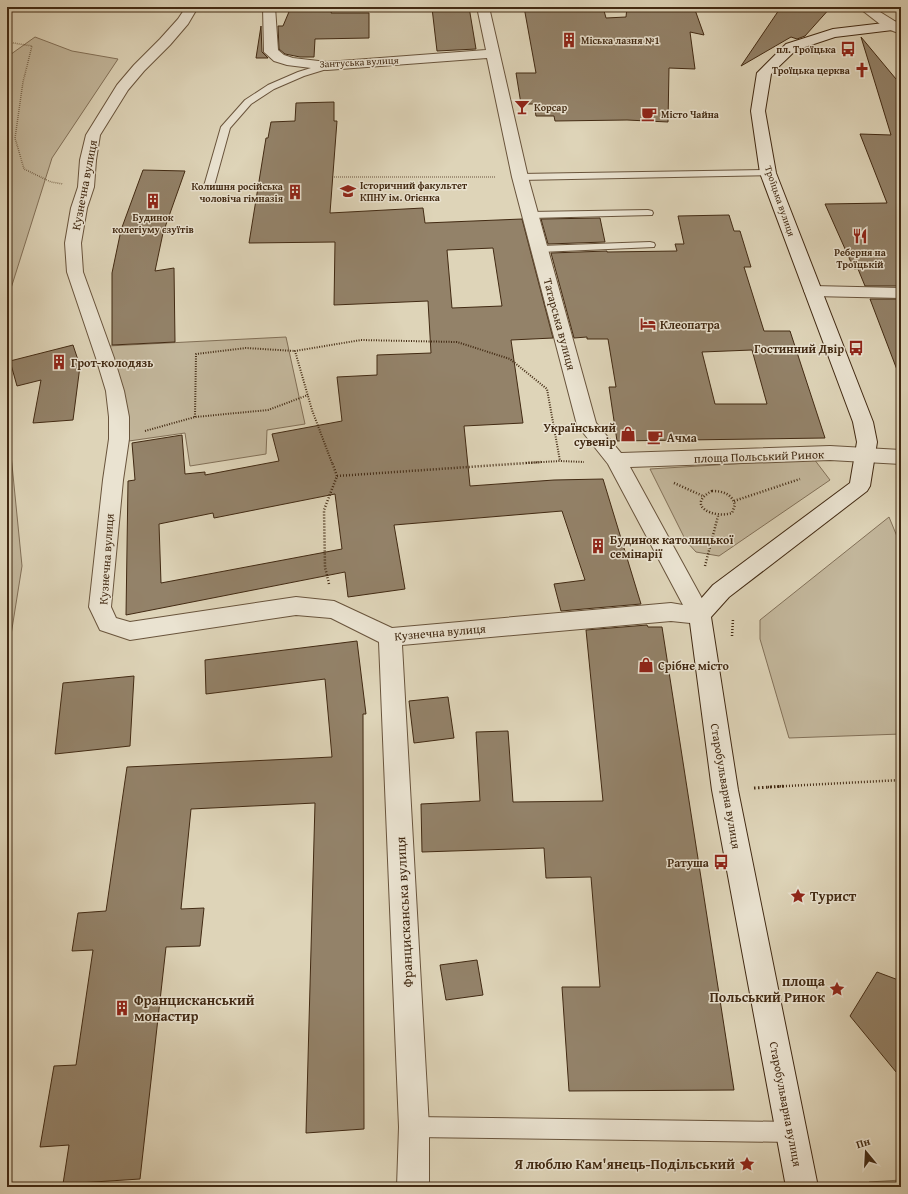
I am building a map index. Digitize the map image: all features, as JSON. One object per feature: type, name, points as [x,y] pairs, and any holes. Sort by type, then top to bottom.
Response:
[{"type":"street","name":"Кузнечна вулиця","points":[[192,7],[183,22],[122,88],[93,135],[88,160],[86,187],[79,208],[72,243],[74,272],[91,314],[115,391],[119,417],[119,439],[113,480],[100,607],[108,624],[130,630],[296,606],[334,610],[390,637],[671,612],[700,615]]},
{"type":"street","name":"Зантуська вулиця","points":[[269,7],[270,42],[272,52],[279,58],[292,62],[327,66],[494,53]]},
{"type":"street","name":"Татарська вулиця","points":[[483,7],[520,177],[587,426],[616,460],[700,615]]},
{"type":"street","points":[[864,7],[897,27]]},
{"type":"street","name":"Троїцька вулиця","points":[[864,456],[867,442],[863,422],[768,173],[758,111],[764,73],[791,47],[833,33],[897,27]]},
{"type":"street","points":[[813,291],[901,293]]},
{"type":"street","name":"площа Польський Ринок","points":[[616,460],[830,453],[901,458]]},
{"type":"street","points":[[700,615],[721,592],[860,486],[864,456]]},
{"type":"street","name":"Старобульварна вулиця","points":[[700,615],[725,790],[802,1187]]},
{"type":"street","name":"Францисканська вулиця","points":[[390,637],[414,1127],[413,1187]]},
{"type":"lane","points":[[209,186],[226,127],[248,102],[271,87],[301,74],[327,66]]},
{"type":"lane","points":[[520,177],[768,173]]},
{"type":"lane","points":[[530,215],[648,213]]},
{"type":"lane","points":[[540,248],[650,245]]},
{"type":"lane","points":[[414,1127],[792,1132]]},
{"type":"path","points":[[7,23],[9,26],[7,28]]},
{"type":"path","points":[[7,42],[32,46],[23,82],[15,138],[24,169],[51,182]]},
{"type":"path","points":[[332,176],[520,177]]},
{"type":"path","points":[[195,417],[196,354],[246,348],[295,352],[361,340],[457,342],[510,359],[547,389],[560,461]]},
{"type":"path","points":[[295,352],[312,410],[337,476],[324,510],[325,567],[334,610]]},
{"type":"path","points":[[119,439],[195,417],[268,410],[308,395]]},
{"type":"path","points":[[337,476],[560,461],[586,462]]},
{"type":"path","points":[[734,501],[805,478]]},
{"type":"path","points":[[718,491],[728,495],[734,501],[736,505],[732,513],[718,516],[710,514],[702,508],[700,503],[703,496],[718,491]]},
{"type":"path","points":[[705,567],[718,516]]},
{"type":"path","points":[[733,613],[733,642]]},
{"type":"path","points":[[725,790],[901,780]]},
{"type":"shaded area","points":[[35,37],[72,51],[118,59],[52,158],[7,301],[7,57]]},
{"type":"shaded area","points":[[286,337],[305,424],[267,430],[266,454],[190,466],[185,433],[129,441],[108,346]]},
{"type":"shaded area","points":[[7,414],[22,566],[7,660]]},
{"type":"shaded area","points":[[814,459],[830,480],[719,556],[696,552],[686,541],[650,469]]},
{"type":"shaded area","points":[[889,517],[901,546],[901,734],[789,738],[760,639],[760,620]]},
{"type":"shaded area","points":[[901,1180],[901,1187],[870,1187],[869,1182]]},
{"type":"building","points":[[291,7],[333,7],[331,13],[369,13],[369,38],[315,39],[314,57],[300,57],[285,54],[279,49],[278,26],[283,26]]},
{"type":"building","points":[[469,7],[476,49],[437,51],[432,8]]},
{"type":"building","points":[[524,7],[603,7],[606,18],[626,17],[627,7],[694,7],[704,35],[690,32],[695,69],[669,68],[668,122],[627,120],[555,121],[554,116],[536,116],[534,104],[521,104],[516,73],[536,73]]},
{"type":"building","points":[[781,7],[831,7],[805,36],[797,39],[791,37],[741,66]]},
{"type":"building","points":[[261,26],[262,52],[268,58],[256,58]]},
{"type":"building","points":[[861,37],[901,85],[901,286],[865,286],[858,269],[854,269],[825,204],[887,203],[860,134],[891,135]]},
{"type":"building","points":[[334,102],[334,121],[337,121],[330,213],[423,208],[425,223],[522,219],[553,338],[511,340],[523,423],[464,426],[470,486],[554,480],[603,479],[641,604],[561,611],[554,584],[585,580],[562,511],[394,525],[405,589],[348,597],[345,572],[126,615],[128,481],[135,480],[132,443],[182,435],[185,474],[205,472],[205,475],[279,461],[272,434],[342,421],[337,377],[377,375],[377,355],[431,353],[428,301],[334,305],[335,242],[249,243],[266,138],[268,138],[271,122],[295,121],[296,103]],"holes":[[[493,248],[502,306],[452,308],[447,250]],[[335,494],[342,549],[161,583],[159,524],[213,513],[214,518]]]},
{"type":"building","points":[[143,170],[185,171],[163,233],[155,271],[174,268],[175,342],[112,345],[112,273],[121,230]]},
{"type":"building","points":[[729,215],[734,231],[740,231],[751,267],[744,267],[764,331],[790,331],[825,438],[617,441],[609,387],[616,387],[608,339],[587,339],[587,337],[574,338],[551,253],[677,251],[675,244],[684,244],[678,216]],"holes":[[[752,350],[767,404],[715,404],[702,352]]]},
{"type":"building","points":[[600,218],[605,242],[548,244],[541,219]]},
{"type":"building","points":[[870,299],[901,299],[901,374],[899,375]]},
{"type":"building","points":[[73,345],[80,366],[73,420],[33,423],[41,380],[17,386],[10,361]]},
{"type":"building","points":[[647,625],[648,627],[662,627],[734,1090],[569,1091],[562,987],[600,987],[591,877],[546,878],[544,848],[422,852],[421,804],[480,801],[476,732],[508,731],[513,802],[603,801],[586,630]]},
{"type":"building","points":[[357,641],[366,714],[363,714],[364,1129],[306,1133],[315,803],[191,809],[181,909],[204,908],[200,946],[166,947],[140,1179],[63,1184],[69,1145],[40,1147],[54,1066],[76,1065],[93,950],[72,951],[78,913],[106,911],[127,767],[332,757],[325,679],[206,694],[205,660]]},
{"type":"building","points":[[134,676],[130,746],[55,754],[63,683]]},
{"type":"building","points":[[448,697],[454,738],[414,743],[409,701]]},
{"type":"building","points":[[477,960],[483,995],[446,1000],[440,965]]},
{"type":"building","points":[[877,972],[901,981],[901,1078],[850,1016]]},
{"type":"place","name":"Міська лазня №1","points":[[569,40]]},
{"type":"place","name":"пл. Троїцька","points":[[848,49]]},
{"type":"place","name":"Троїцька церква","points":[[862,70]]},
{"type":"place","name":"Корсар","points":[[522,107]]},
{"type":"place","name":"Місто Чайна","points":[[649,114]]},
{"type":"place","name":"Історичний факультет КПНУ ім. Огієнка","points":[[348,191]]},
{"type":"place","name":"Колишня російська чоловіча гімназія","points":[[295,192]]},
{"type":"place","name":"Будинок колегіуму єзуїтів","points":[[153,201]]},
{"type":"place","name":"Реберня на Троїцькій","points":[[860,236]]},
{"type":"place","name":"Клеопатра","points":[[648,324]]},
{"type":"place","name":"Гостинний Двір","points":[[856,348]]},
{"type":"place","name":"Грот-колодязь","points":[[59,362]]},
{"type":"place","name":"Український сувенір","points":[[628,434]]},
{"type":"place","name":"Ачма","points":[[655,437]]},
{"type":"place","name":"Будинок католицької семінарії","points":[[598,546]]},
{"type":"place","name":"Срібне місто","points":[[646,665]]},
{"type":"place","name":"Ратуша","points":[[721,862]]},
{"type":"place","name":"Турист","points":[[798,896]]},
{"type":"place","name":"площа Польський Ринок","points":[[837,989]]},
{"type":"place","name":"Францисканський монастир","points":[[122,1008]]},
{"type":"place","name":"Я люблю Кам'янець-Подільський","points":[[747,1164]]}]
